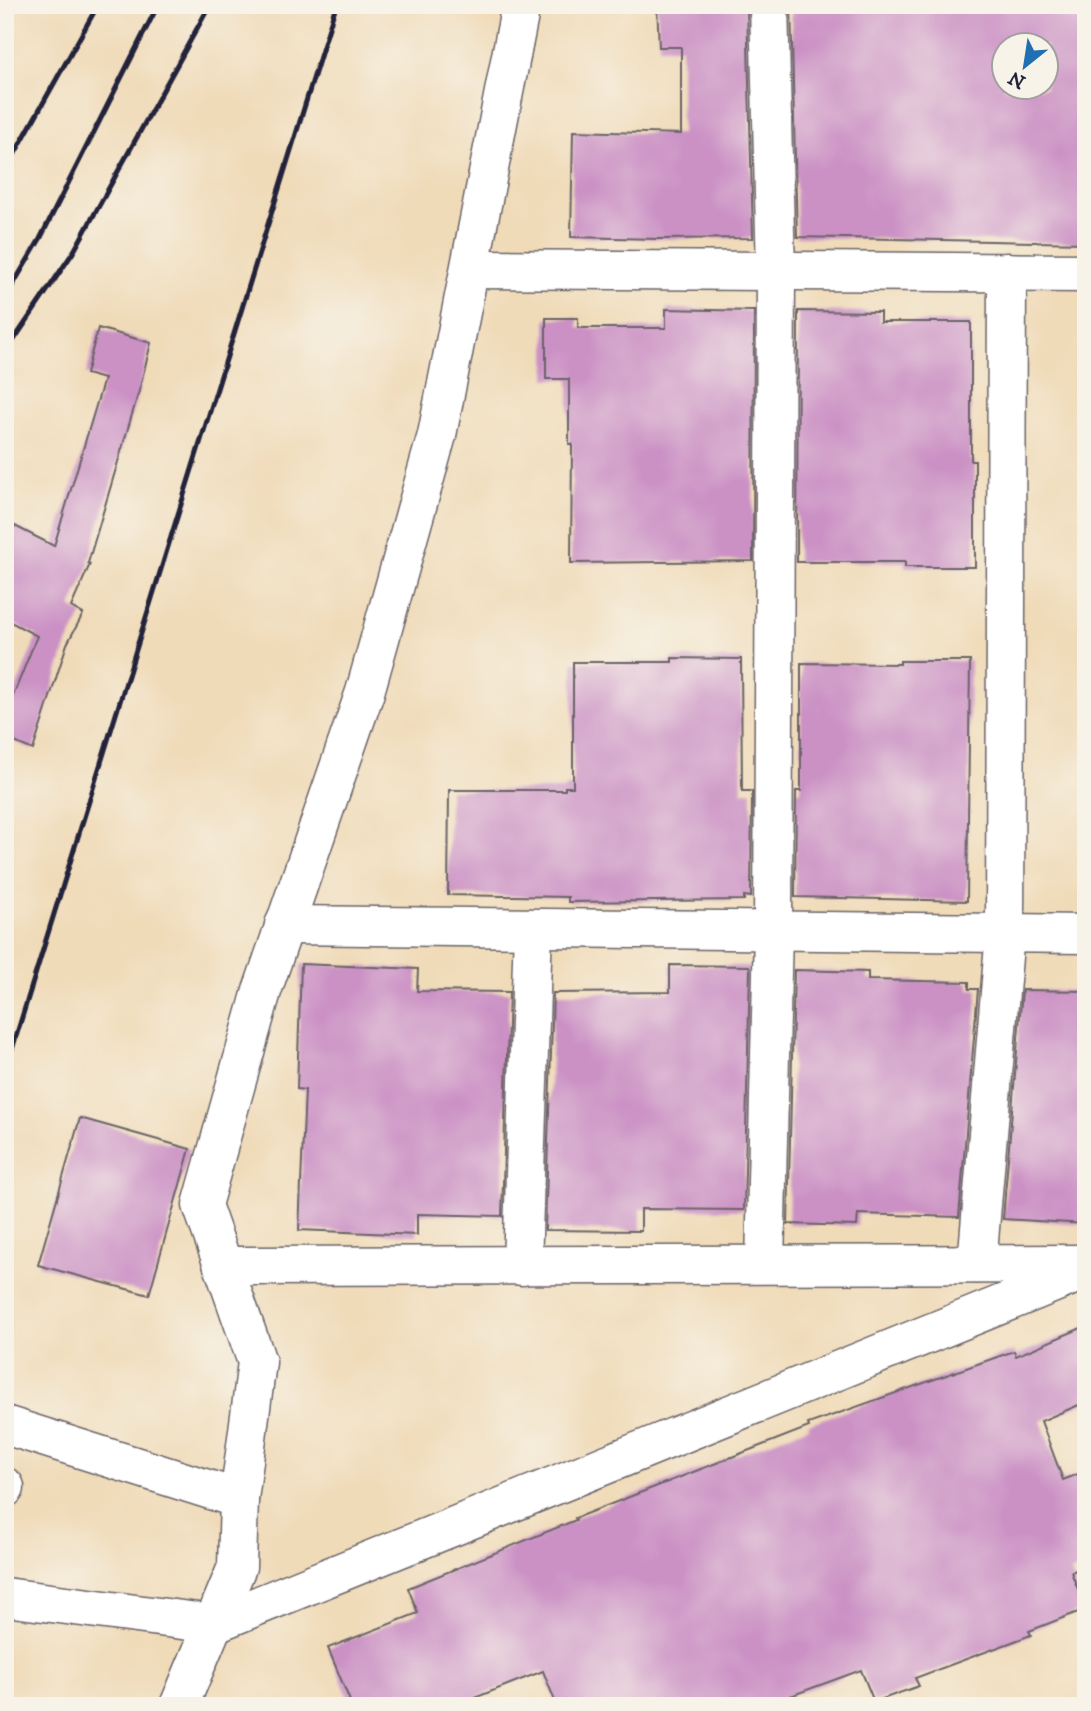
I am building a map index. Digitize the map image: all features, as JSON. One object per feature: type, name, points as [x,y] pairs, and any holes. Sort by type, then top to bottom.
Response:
[{"type":"street","points":[[179,1706],[237,1567],[239,1499],[257,1362],[202,1205],[262,991],[365,692],[437,435],[521,5]]},
{"type":"street","points":[[765,1264],[773,931],[776,271],[769,5]]},
{"type":"street","points":[[471,269],[1086,273]]},
{"type":"street","points":[[977,1264],[1004,933],[1007,272]]},
{"type":"street","points":[[284,925],[1086,934]]},
{"type":"street","points":[[522,1266],[533,929]]},
{"type":"street","points":[[223,1266],[1086,1264]]},
{"type":"street","points":[[5,1597],[213,1624],[1086,1270]]},
{"type":"street","points":[[5,1425],[239,1499]]},
{"type":"building","points":[[657,5],[747,5],[753,238],[571,237],[573,131],[681,134],[681,47],[659,47]]},
{"type":"building","points":[[791,5],[1026,8],[1026,5],[1086,5],[1086,243],[797,237]]},
{"type":"building","points":[[666,309],[754,311],[753,561],[571,563],[572,444],[569,444],[569,379],[546,379],[546,318],[578,318],[578,328],[666,328]]},
{"type":"building","points":[[798,311],[880,312],[880,322],[971,322],[971,461],[975,461],[975,567],[905,567],[905,562],[797,562]]},
{"type":"building","points":[[98,328],[151,343],[88,563],[90,564],[71,607],[83,614],[67,644],[33,750],[5,738],[5,716],[37,636],[5,619],[5,521],[54,546],[104,379],[86,374]]},
{"type":"building","points":[[672,658],[741,659],[742,791],[752,791],[751,897],[744,896],[744,900],[568,902],[568,897],[448,895],[449,790],[565,790],[565,787],[573,787],[573,662],[672,662]]},
{"type":"building","points":[[900,661],[970,661],[967,901],[795,897],[796,791],[801,791],[801,663],[900,664]]},
{"type":"building","points":[[301,964],[418,969],[417,991],[509,992],[502,1216],[417,1214],[417,1235],[299,1230],[305,1090],[297,1089]]},
{"type":"building","points":[[670,965],[749,966],[750,969],[744,1210],[641,1209],[641,1231],[545,1230],[553,993],[670,992]]},
{"type":"building","points":[[794,970],[868,972],[868,980],[969,982],[969,989],[978,989],[959,1217],[858,1214],[857,1226],[788,1224]]},
{"type":"building","points":[[1022,990],[1086,991],[1086,1224],[1003,1219]]},
{"type":"building","points":[[80,1118],[190,1149],[149,1295],[38,1265]]},
{"type":"building","points":[[1086,1326],[1086,1402],[1041,1421],[1063,1480],[1086,1471],[1086,1566],[1071,1572],[1086,1609],[1029,1631],[1031,1635],[915,1678],[919,1686],[874,1702],[861,1670],[782,1699],[785,1706],[557,1706],[543,1671],[454,1706],[352,1706],[328,1648],[418,1613],[408,1588],[576,1520],[575,1518],[809,1427],[808,1424],[1014,1351],[1016,1356]]},
{"type":"railway","points":[[5,171],[98,5]]},
{"type":"railway","points":[[5,298],[40,239],[158,5]]},
{"type":"railway","points":[[5,353],[74,251],[210,5]]},
{"type":"railway","points":[[5,1072],[336,5]]}]
